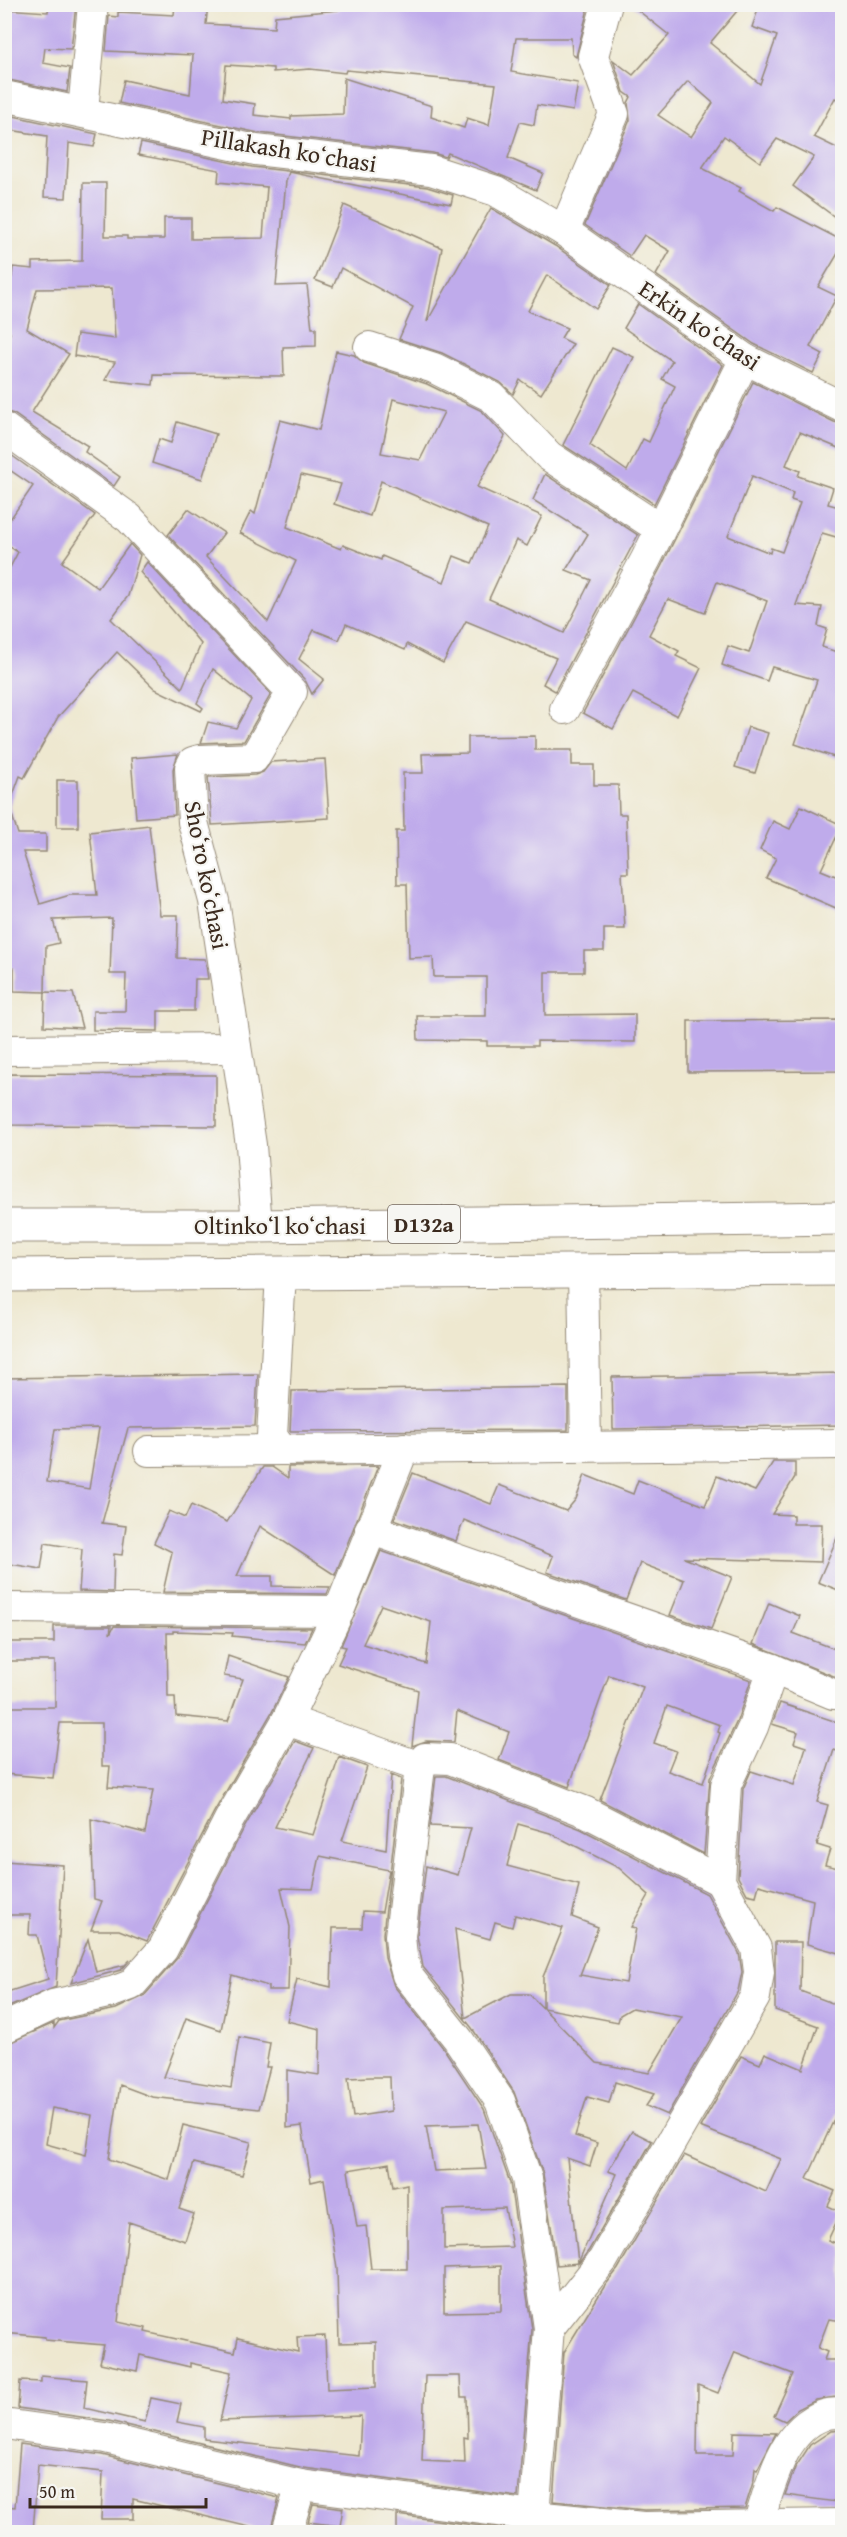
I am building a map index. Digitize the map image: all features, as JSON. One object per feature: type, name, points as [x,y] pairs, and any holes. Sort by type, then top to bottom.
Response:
[{"type":"main road","name":"Oltinkoʻl koʻchasi","points":[[4,1226],[257,1226],[843,1218]]},
{"type":"main road","name":"Oltinkoʻl koʻchasi","points":[[4,1275],[843,1269]]},
{"type":"street","points":[[83,111],[93,4]]},
{"type":"street","points":[[564,231],[614,114],[593,56],[607,4]]},
{"type":"street","name":"Pillakash koʻchasi","points":[[4,96],[83,111],[256,150],[431,170],[496,191],[564,231]]},
{"type":"street","name":"Erkin koʻchasi","points":[[564,231],[745,359],[843,407]]},
{"type":"street","points":[[369,347],[434,369],[492,397],[549,456],[660,529]]},
{"type":"street","points":[[565,709],[646,559],[745,359]]},
{"type":"street","name":"Shoʻro koʻchasi","points":[[6,434],[129,518],[292,692],[254,758],[201,760],[193,762],[190,768],[192,822],[214,902],[253,1158],[257,1226]]},
{"type":"street","points":[[4,1050],[236,1048]]},
{"type":"street","points":[[583,1271],[586,1446]]},
{"type":"street","points":[[281,1274],[272,1436],[282,1450]]},
{"type":"street","points":[[149,1451],[843,1444]]},
{"type":"street","points":[[4,2028],[53,2005],[131,1985],[163,1949],[229,1820],[287,1720],[339,1611],[404,1448]]},
{"type":"street","points":[[370,1529],[774,1669],[833,1694],[843,1694]]},
{"type":"street","points":[[4,1608],[339,1611]]},
{"type":"street","points":[[549,2328],[603,2260],[755,1997],[759,1972],[756,1948],[720,1881],[726,1785],[753,1727],[774,1669]]},
{"type":"street","points":[[287,1720],[420,1767]]},
{"type":"street","points":[[534,2516],[549,2328],[527,2179],[500,2101],[458,2039],[407,1975],[402,1956],[400,1936],[420,1767],[425,1758],[450,1759],[484,1770],[586,1812],[720,1881]]},
{"type":"street","points":[[758,2524],[780,2461],[796,2432],[824,2414],[843,2413]]},
{"type":"street","points":[[4,2424],[105,2438],[301,2485],[534,2516],[643,2527],[843,2524]]},
{"type":"street","points":[[287,2532],[301,2485]]},
{"type":"building","points":[[49,4],[76,4],[71,49],[45,48],[43,63],[70,68],[67,92],[4,79],[4,9],[48,12]]},
{"type":"building","points":[[175,4],[208,4],[206,24],[274,28],[275,16],[338,10],[338,4],[586,4],[587,13],[576,57],[572,54],[571,38],[516,38],[511,72],[578,83],[573,111],[537,105],[534,125],[520,122],[508,158],[543,173],[536,190],[448,153],[446,157],[433,153],[259,133],[119,103],[124,80],[190,94],[193,55],[106,51],[109,16],[118,17],[118,12],[174,15]],"holes":[[[226,65],[273,68],[273,72],[310,69],[345,73],[346,70],[496,84],[489,125],[467,118],[464,128],[431,117],[432,106],[344,78],[343,114],[291,116],[291,119],[254,115],[255,104],[223,99]]]},
{"type":"building","points":[[630,4],[743,4],[710,43],[760,84],[777,36],[752,27],[760,4],[833,4],[843,7],[843,102],[835,98],[814,137],[843,151],[843,223],[793,186],[814,157],[777,139],[760,162],[724,136],[702,168],[741,188],[739,191],[774,211],[777,207],[843,241],[843,245],[818,287],[837,296],[810,347],[823,354],[813,373],[754,344],[656,275],[670,251],[644,235],[630,256],[585,225],[630,120],[628,103],[631,97],[624,92],[613,60],[633,75],[669,35]],"holes":[[[688,81],[713,103],[691,137],[658,115]]]},
{"type":"building","points":[[4,114],[97,134],[94,147],[69,143],[66,198],[44,197],[47,136],[4,129]]},
{"type":"building","points":[[141,143],[252,167],[427,187],[453,195],[451,204],[289,172],[286,181],[276,286],[307,285],[312,328],[316,328],[316,346],[283,347],[284,376],[154,375],[153,385],[105,380],[115,362],[74,356],[77,334],[115,339],[112,288],[37,289],[27,329],[69,354],[32,412],[88,446],[85,452],[120,477],[114,486],[14,414],[4,411],[4,352],[10,333],[4,333],[4,277],[12,277],[13,267],[33,269],[33,262],[82,261],[83,183],[106,183],[105,236],[127,236],[127,239],[164,239],[164,218],[191,218],[191,239],[263,238],[267,187],[218,182],[219,170],[138,155]]},
{"type":"building","points":[[344,205],[442,248],[427,322],[491,208],[555,246],[611,285],[596,309],[547,275],[528,311],[567,328],[561,338],[573,344],[541,394],[520,380],[513,394],[500,382],[442,353],[399,339],[413,307],[341,268],[333,287],[315,280]]},
{"type":"building","points":[[638,304],[723,365],[654,504],[563,445],[612,347],[634,357],[590,445],[627,471],[643,439],[649,442],[675,386],[662,379],[672,361],[624,328]]},
{"type":"building","points":[[336,351],[354,355],[364,363],[427,384],[482,411],[505,436],[477,487],[542,516],[527,546],[516,540],[489,599],[564,633],[591,580],[566,570],[588,534],[533,500],[545,474],[638,535],[555,691],[543,684],[556,658],[466,621],[443,663],[407,644],[405,650],[346,624],[339,640],[314,630],[299,659],[324,679],[312,694],[305,680],[168,535],[188,509],[224,533],[206,557],[268,622],[296,561],[240,533],[251,511],[255,514],[280,420],[319,430]],"holes":[[[393,399],[444,412],[420,460],[381,453]],[[301,475],[341,484],[334,504],[370,516],[381,481],[488,527],[472,563],[454,556],[444,582],[382,556],[381,560],[343,545],[341,549],[287,527]]]},
{"type":"building","points":[[753,382],[834,422],[843,424],[843,450],[800,432],[786,465],[800,471],[798,476],[833,488],[828,504],[843,508],[843,539],[822,533],[796,605],[822,607],[818,626],[827,629],[822,647],[843,654],[843,760],[795,744],[817,680],[772,667],[767,681],[722,665],[728,646],[749,653],[767,601],[717,582],[705,613],[668,599],[649,635],[679,651],[676,656],[701,668],[677,716],[633,693],[613,729],[583,713],[661,567]],"holes":[[[752,476],[793,493],[791,500],[800,503],[782,552],[771,548],[770,553],[728,536]]]},
{"type":"building","points":[[177,422],[216,434],[202,479],[152,463],[159,439],[171,443]]},
{"type":"building","points":[[4,450],[95,515],[62,562],[98,588],[130,544],[140,555],[128,596],[111,619],[182,688],[201,644],[140,572],[147,562],[271,694],[244,741],[201,743],[208,722],[236,728],[251,700],[213,669],[197,703],[203,708],[201,711],[155,689],[117,652],[58,717],[24,778],[20,776],[9,806],[18,834],[46,834],[46,852],[23,852],[40,904],[70,895],[97,895],[90,832],[149,825],[160,915],[178,915],[177,958],[205,959],[208,979],[195,979],[194,1011],[158,1011],[158,1031],[93,1030],[93,1011],[125,1011],[126,974],[110,974],[112,918],[53,920],[59,943],[46,946],[45,992],[14,991],[14,968],[4,969],[4,579],[18,552],[4,543],[4,528],[33,486],[4,466]]},
{"type":"building","points":[[748,727],[768,733],[755,773],[735,767]]},
{"type":"building","points":[[535,736],[535,750],[572,750],[572,765],[594,765],[594,785],[618,785],[619,814],[626,814],[628,873],[622,873],[625,929],[604,929],[604,951],[584,951],[584,972],[545,972],[545,1015],[635,1014],[635,1042],[537,1041],[537,1046],[487,1046],[487,1041],[418,1040],[417,1016],[486,1016],[486,977],[434,977],[433,957],[409,958],[407,884],[397,884],[396,831],[404,831],[403,773],[423,773],[422,754],[468,753],[468,737]]},
{"type":"building","points":[[178,754],[173,769],[175,815],[136,818],[131,758]]},
{"type":"building","points":[[325,759],[329,818],[212,825],[208,777],[255,775],[263,772],[271,762]]},
{"type":"building","points":[[57,780],[78,780],[78,827],[57,827]]},
{"type":"building","points":[[801,806],[842,825],[821,870],[843,879],[843,911],[766,878],[776,858],[760,850],[773,821],[790,829]]},
{"type":"building","points":[[45,992],[73,993],[82,1028],[44,1026]]},
{"type":"building","points":[[843,1020],[843,1071],[688,1072],[688,1021]]},
{"type":"building","points":[[4,1074],[216,1075],[216,1126],[4,1125]]},
{"type":"building","points":[[843,1373],[843,1425],[613,1429],[612,1377]]},
{"type":"building","points":[[258,1374],[255,1426],[128,1428],[102,1523],[126,1526],[122,1555],[114,1554],[113,1592],[79,1591],[82,1549],[45,1543],[41,1569],[4,1563],[4,1378]],"holes":[[[99,1428],[89,1489],[47,1482],[55,1429]]]},
{"type":"building","points":[[568,1387],[568,1430],[290,1431],[292,1391]]},
{"type":"building","points":[[773,1462],[795,1462],[795,1477],[772,1514],[793,1515],[793,1524],[822,1524],[821,1562],[684,1558],[732,1577],[711,1629],[670,1615],[684,1580],[640,1563],[626,1600],[547,1572],[553,1556],[464,1520],[456,1541],[394,1519],[413,1473],[491,1504],[499,1485],[566,1511],[576,1499],[585,1475],[633,1494],[638,1480],[705,1506],[717,1476],[755,1491]]},
{"type":"building","points":[[378,1466],[335,1575],[260,1526],[237,1576],[272,1576],[272,1586],[330,1587],[327,1594],[163,1592],[172,1552],[154,1543],[169,1511],[185,1518],[191,1505],[227,1522],[263,1467],[272,1467],[288,1478],[288,1467]]},
{"type":"building","points":[[843,1524],[843,1592],[818,1582]]},
{"type":"building","points":[[381,1551],[751,1680],[737,1721],[710,1778],[704,1854],[600,1800],[643,1687],[609,1675],[569,1787],[499,1760],[509,1732],[457,1711],[454,1742],[426,1741],[412,1746],[418,1690],[338,1664],[346,1647],[341,1646]],"holes":[[[381,1605],[431,1622],[426,1664],[363,1644]],[[667,1706],[720,1725],[718,1732],[720,1733],[703,1783],[668,1771],[676,1751],[654,1743]]]},
{"type":"building","points":[[769,1603],[800,1616],[793,1633],[843,1652],[843,1677],[836,1677],[753,1644]]},
{"type":"building","points":[[54,1626],[111,1626],[110,1634],[114,1626],[312,1628],[305,1643],[232,1636],[233,1633],[173,1631],[173,1633],[167,1633],[168,1697],[175,1697],[176,1716],[228,1721],[243,1679],[224,1676],[228,1656],[289,1677],[272,1712],[214,1812],[147,1941],[119,1930],[91,1930],[102,1901],[94,1899],[91,1819],[145,1833],[153,1790],[108,1787],[110,1766],[102,1766],[102,1723],[60,1723],[53,1778],[4,1774],[4,1707],[55,1707],[55,1661],[4,1661],[4,1642],[54,1642]]},
{"type":"building","points":[[780,1703],[843,1724],[843,1753],[834,1750],[817,1802],[828,1805],[817,1845],[830,1849],[825,1865],[843,1869],[843,1954],[807,1944],[813,1900],[759,1885],[756,1896],[747,1894],[738,1877],[743,1789],[751,1771],[794,1785],[806,1747],[794,1743],[798,1732],[772,1724]]},
{"type":"building","points":[[295,1741],[314,1748],[275,1827],[313,1835],[339,1757],[367,1767],[342,1841],[386,1850],[391,1775],[401,1779],[383,1934],[385,1958],[394,1986],[444,2049],[484,2109],[510,2183],[532,2329],[518,2497],[304,2468],[109,2421],[18,2408],[20,2381],[41,2382],[41,2376],[87,2380],[84,2408],[145,2422],[151,2398],[181,2404],[177,2422],[204,2427],[204,2439],[359,2456],[361,2416],[220,2421],[231,2372],[190,2363],[190,2367],[140,2355],[137,2371],[100,2363],[104,2345],[45,2340],[45,2337],[4,2333],[4,2045],[54,2023],[54,2028],[59,2021],[116,2009],[144,1996],[178,1957],[244,1828]],"holes":[[[320,1856],[389,1870],[382,1912],[363,1911],[362,1928],[333,1928],[331,1987],[297,1979],[287,2021],[320,2029],[319,2075],[287,2070],[287,2128],[302,2126],[311,2182],[324,2179],[337,2269],[339,2343],[376,2342],[376,2387],[327,2389],[325,2336],[297,2337],[298,2352],[238,2338],[235,2352],[145,2332],[146,2328],[118,2322],[129,2222],[185,2241],[194,2214],[179,2209],[194,2163],[242,2175],[251,2142],[183,2125],[169,2180],[109,2159],[120,2085],[152,2097],[259,2109],[270,2067],[266,2067],[270,2043],[239,2037],[231,2088],[164,2077],[186,2018],[221,2030],[232,1975],[268,1986],[268,1990],[288,1990],[290,1927],[281,1888],[313,1889]],[[390,2077],[391,2111],[353,2117],[348,2078]],[[52,2108],[92,2115],[86,2155],[46,2144]],[[478,2124],[486,2169],[434,2171],[426,2126]],[[389,2163],[393,2187],[407,2184],[407,2269],[371,2269],[366,2226],[357,2227],[348,2170]],[[505,2208],[512,2247],[444,2249],[444,2210]],[[501,2266],[501,2311],[444,2312],[444,2268]],[[425,2376],[460,2376],[461,2397],[467,2397],[468,2438],[464,2437],[465,2463],[422,2461]]]},
{"type":"building","points":[[436,1776],[446,1776],[581,1829],[707,1894],[739,1953],[742,1972],[738,1991],[667,2115],[646,2106],[654,2094],[615,2082],[609,2103],[587,2097],[575,2136],[597,2143],[590,2166],[567,2158],[578,2263],[617,2174],[608,2171],[632,2131],[652,2141],[589,2250],[579,2263],[557,2265],[543,2174],[514,2092],[472,2028],[423,1967],[417,1936],[426,1866],[458,1875],[471,1828],[430,1826]],"holes":[[[518,1824],[550,1833],[619,1868],[649,1895],[631,1927],[636,1928],[626,1983],[580,1975],[598,1927],[572,1917],[579,1885],[507,1866]],[[515,1915],[563,1928],[543,1977],[543,2008],[618,2022],[620,2015],[632,2008],[682,2017],[649,2073],[597,2063],[529,1994],[511,1994],[465,2018],[455,1929],[490,1939],[495,1922],[512,1927]]]},
{"type":"building","points":[[4,1861],[63,1865],[56,1987],[4,2009],[4,1993],[48,1979],[37,1935],[29,1935],[30,1915],[4,1915]]},
{"type":"building","points":[[88,1939],[96,1972],[125,1965],[130,1960],[121,1970],[71,1983]]},
{"type":"building","points":[[775,1942],[801,1942],[800,1991],[843,2007],[843,2115],[837,2113],[807,2179],[835,2191],[828,2206],[841,2212],[828,2240],[843,2246],[843,2321],[829,2319],[818,2348],[827,2352],[824,2360],[843,2360],[843,2396],[816,2400],[798,2409],[785,2421],[774,2416],[793,2374],[735,2352],[718,2393],[698,2385],[697,2455],[733,2455],[734,2432],[776,2433],[757,2470],[755,2468],[745,2508],[644,2510],[553,2501],[564,2352],[604,2287],[618,2269],[684,2155],[766,2192],[781,2159],[700,2127],[741,2056],[760,2064],[765,2053],[803,2069],[818,2026],[775,2010]]},
{"type":"building","points":[[843,2430],[843,2503],[785,2495],[795,2468],[810,2445],[831,2431]]},
{"type":"building","points":[[20,2444],[102,2455],[279,2498],[270,2532],[133,2499],[133,2519],[101,2519],[103,2472],[38,2465],[33,2532],[4,2532],[4,2506],[15,2507]]},
{"type":"building","points":[[313,2504],[343,2508],[340,2526],[308,2522]]},
{"type":"building","points":[[397,2515],[527,2532],[397,2532]]}]
